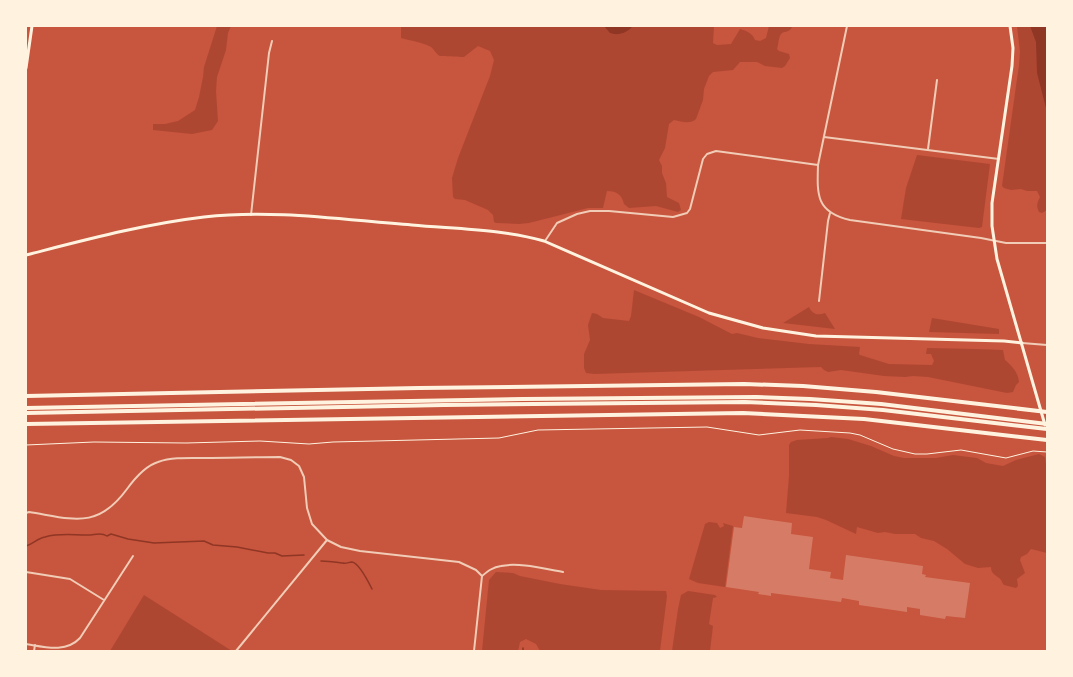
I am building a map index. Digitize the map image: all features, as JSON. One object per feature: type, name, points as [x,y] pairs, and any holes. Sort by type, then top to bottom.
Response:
[{"type":"highway","points":[[26,396],[498,387],[763,385],[876,392],[1047,412]]},
{"type":"highway","points":[[26,408],[449,400],[746,397],[867,403],[1047,424]]},
{"type":"highway","points":[[26,413],[452,405],[745,402],[865,408],[1047,430]]},
{"type":"highway","points":[[26,424],[737,412],[796,414],[864,419],[1047,440]]},
{"type":"main road","points":[[26,68],[32,26]]},
{"type":"main road","points":[[1010,26],[1013,48],[1012,66],[992,203],[992,226],[997,259],[1047,430]]},
{"type":"main road","points":[[26,255],[117,232],[205,217],[293,215],[486,231],[525,235],[709,313],[763,328],[816,336],[1004,341],[1022,343]]},
{"type":"street","points":[[847,26],[818,165],[817,188],[824,206],[830,213],[850,220],[1006,243],[1047,243]]},
{"type":"street","points":[[250,215],[269,53],[272,41]]},
{"type":"street","points":[[928,149],[938,80]]},
{"type":"street","points":[[824,137],[999,159]]},
{"type":"street","points":[[544,242],[557,223],[577,214],[590,211],[609,211],[673,217],[687,213],[690,209],[703,159],[707,154],[716,151],[818,165]]},
{"type":"street","points":[[819,301],[830,213]]},
{"type":"street","points":[[1022,343],[1047,346]]},
{"type":"street","points":[[26,511],[88,519],[103,513],[118,502],[142,470],[158,462],[183,459],[280,457],[291,460],[299,466],[304,477],[307,508],[312,524],[327,540],[341,546],[360,551],[459,562],[476,570],[482,576]]},
{"type":"street","points":[[236,651],[327,540]]},
{"type":"street","points":[[26,644],[61,648],[70,646],[76,642],[133,556]]},
{"type":"street","points":[[474,651],[482,576],[490,569],[514,565],[563,572]]},
{"type":"street","points":[[26,572],[70,579],[104,600]]},
{"type":"street","points":[[34,651],[35,645]]},
{"type":"path","points":[[26,444],[260,441],[309,444],[333,442],[499,438],[538,430],[707,427],[759,435],[800,430],[850,433],[893,449],[919,454],[961,450],[1006,458],[1033,451],[1047,452]]},
{"type":"shaded area","points":[[217,26],[231,26],[228,33],[226,50],[217,77],[216,91],[218,121],[212,130],[192,134],[153,130],[153,124],[165,124],[178,121],[195,110],[199,97],[204,67]]},
{"type":"shaded area","points":[[401,26],[714,26],[713,43],[717,45],[731,44],[740,29],[749,33],[755,40],[760,41],[766,38],[769,26],[792,26],[789,30],[782,33],[779,38],[777,49],[789,54],[790,58],[785,66],[782,68],[765,66],[757,62],[740,62],[733,70],[713,72],[709,76],[704,89],[703,100],[696,119],[689,122],[674,120],[669,124],[665,148],[659,160],[666,183],[667,197],[679,203],[681,210],[678,212],[656,206],[629,208],[624,204],[622,198],[618,194],[607,191],[603,208],[588,208],[529,223],[519,224],[496,223],[494,222],[493,215],[488,210],[465,200],[455,199],[453,197],[452,178],[458,158],[490,76],[494,60],[490,51],[478,46],[464,57],[440,56],[428,45],[401,38]]},
{"type":"shaded area","points":[[604,26],[633,26],[625,32],[616,34],[610,33]]},
{"type":"shaded area","points":[[1017,26],[1047,26],[1047,210],[1042,213],[1039,212],[1037,208],[1040,197],[1037,191],[1027,191],[1021,189],[1011,190],[1002,186],[1019,65],[1020,52]]},
{"type":"shaded area","points":[[1030,26],[1047,26],[1047,112],[1037,73],[1036,42]]},
{"type":"shaded area","points":[[917,155],[990,164],[982,227],[979,228],[901,219],[906,188]]},
{"type":"shaded area","points":[[634,290],[699,317],[732,334],[737,333],[758,338],[809,344],[860,347],[860,355],[889,364],[932,365],[934,361],[931,354],[926,354],[927,348],[1003,350],[1005,360],[1014,370],[1019,382],[1013,392],[1007,393],[928,377],[884,376],[841,370],[828,372],[821,367],[594,374],[586,373],[584,368],[584,354],[590,340],[588,325],[592,313],[603,318],[629,321]]},
{"type":"shaded area","points":[[809,307],[816,314],[825,313],[835,329],[783,323]]},
{"type":"shaded area","points":[[932,318],[999,329],[999,334],[929,332]]},
{"type":"shaded area","points":[[831,437],[848,439],[871,446],[894,456],[904,458],[936,458],[953,455],[977,458],[986,463],[1003,466],[1016,460],[1039,454],[1045,457],[1047,472],[1047,553],[1031,549],[1027,554],[1021,557],[1020,560],[1025,573],[1017,579],[1018,586],[1016,588],[1004,585],[993,573],[991,567],[978,568],[965,564],[947,549],[934,541],[921,538],[915,534],[878,533],[857,527],[856,534],[817,517],[786,513],[789,476],[789,445],[791,442],[797,440]]},
{"type":"shaded area","points":[[709,522],[717,523],[720,528],[724,526],[723,523],[733,526],[725,587],[698,583],[689,579],[705,524]]},
{"type":"shaded area","points":[[496,572],[513,573],[520,576],[560,584],[601,590],[666,591],[667,596],[660,651],[540,651],[536,644],[526,639],[520,642],[518,651],[482,651],[489,580]]},
{"type":"shaded area","points":[[688,591],[715,595],[717,597],[713,598],[709,624],[713,626],[710,651],[672,651],[681,595]]},
{"type":"shaded area","points":[[144,595],[232,651],[110,651]]},
{"type":"building","points":[[744,516],[792,523],[791,534],[813,537],[809,569],[831,572],[830,578],[843,580],[846,555],[923,566],[922,574],[926,575],[925,577],[970,583],[965,618],[946,616],[945,619],[920,615],[920,609],[907,607],[907,612],[859,605],[859,601],[842,598],[841,602],[771,593],[771,596],[758,594],[759,592],[726,587],[734,527],[742,528]]},
{"type":"waterway","points":[[26,546],[42,538],[55,535],[99,534],[107,536],[111,534],[128,539],[154,543],[204,541],[213,545],[275,553],[282,556],[304,555]]},
{"type":"waterway","points":[[321,561],[355,563],[364,574],[372,589]]}]
